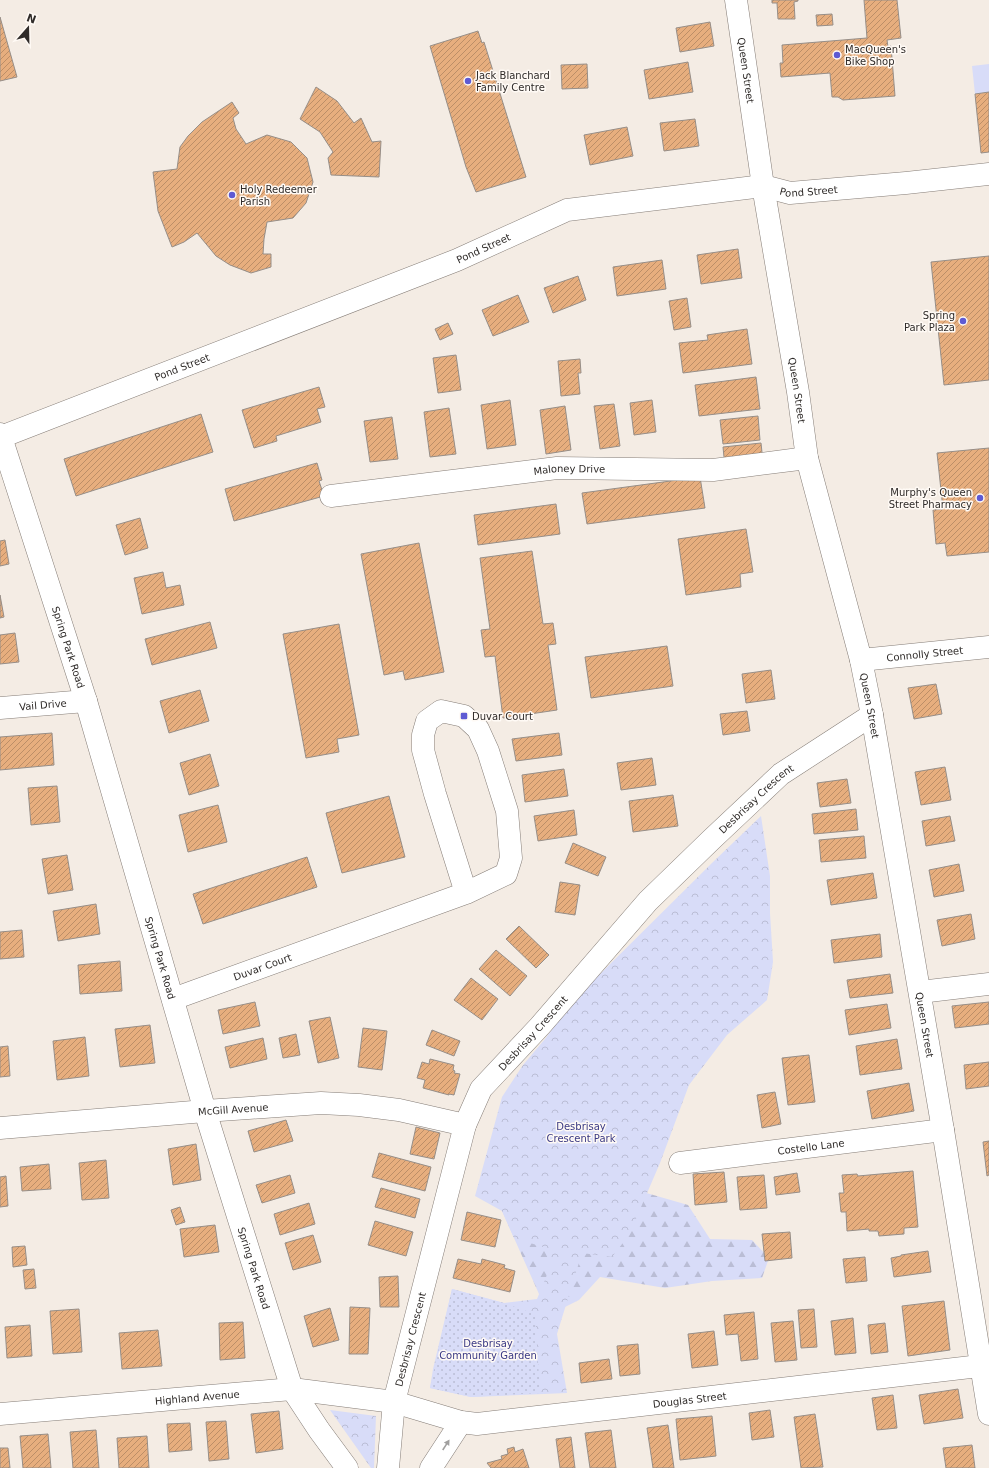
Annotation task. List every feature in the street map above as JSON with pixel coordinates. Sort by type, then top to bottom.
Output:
[{"type":"street","name":"Queen Street","points":[[736,0],[763,186],[798,392],[807,458],[860,660],[872,715],[985,1365],[989,1414]]},
{"type":"street","name":"Pond Street","points":[[1,436],[457,260],[567,210],[763,186],[790,193],[910,183],[989,174]]},
{"type":"street","name":"Spring Park Road","points":[[1,436],[86,701],[205,1111],[292,1389],[319,1430],[347,1468]]},
{"type":"street","name":"Maloney Drive","points":[[331,496],[557,468],[713,470],[807,458]]},
{"type":"street","name":"Connolly Street","points":[[860,660],[989,647]]},
{"type":"street","name":"Vail Drive","points":[[0,708],[86,701]]},
{"type":"street","name":"Duvar Court","points":[[173,999],[466,893],[506,874],[511,858],[507,810],[488,751],[478,729],[464,716],[441,711],[427,721],[423,735],[424,750],[466,893]]},
{"type":"street","name":"Desbrisay Crescent","points":[[388,1468],[394,1402],[465,1125],[482,1089],[540,1026],[648,901],[712,839],[781,774],[872,715]]},
{"type":"street","points":[[920,992],[989,984]]},
{"type":"street","name":"McGill Avenue","points":[[0,1128],[321,1103],[346,1104],[399,1110],[465,1125]]},
{"type":"street","name":"Costello Lane","points":[[680,1163],[943,1130]]},
{"type":"street","name":"Douglas Street","points":[[394,1402],[461,1422],[478,1424],[985,1365]]},
{"type":"street","name":"Highland Avenue","points":[[0,1414],[292,1389],[394,1402]]},
{"type":"street","points":[[431,1468],[461,1422]]},
{"type":"green space","points":[[989,64],[989,92],[975,94],[972,66]]},
{"type":"green space","name":"Desbrisay Crescent Park","points":[[761,816],[770,876],[770,913],[773,962],[767,1000],[727,1035],[689,1085],[660,1163],[629,1235],[612,1257],[582,1253],[557,1334],[567,1393],[471,1397],[430,1388],[452,1289],[504,1303],[537,1299],[551,1265],[543,1247],[514,1238],[502,1211],[475,1196],[502,1097],[523,1065],[545,1039],[566,1010],[595,979]]},
{"type":"green space","points":[[643,1192],[688,1205],[710,1239],[752,1240],[769,1258],[762,1278],[712,1281],[665,1288],[600,1277],[579,1300],[565,1307],[539,1294],[502,1211]]},
{"type":"green space","name":"Desbrisay Community Garden","points":[[452,1289],[504,1303],[535,1314],[540,1393],[471,1397],[430,1388]]},
{"type":"green space","points":[[330,1410],[376,1416],[374,1468],[371,1468]]},
{"type":"building","points":[[772,0],[798,0],[794,2],[795,19],[778,19],[777,3],[772,3]]},
{"type":"building","name":"MacQueen's Bike Shop","points":[[864,0],[897,0],[901,38],[887,40],[888,47],[891,46],[895,96],[843,100],[838,97],[832,97],[830,73],[781,77],[780,63],[783,63],[782,45],[867,38]]},
{"type":"building","points":[[832,14],[833,25],[817,26],[816,15]]},
{"type":"building","points":[[0,17],[17,77],[0,81]]},
{"type":"building","points":[[710,22],[714,46],[680,52],[676,28]]},
{"type":"building","name":"Jack Blanchard Family Centre","points":[[478,31],[482,43],[484,42],[526,177],[476,192],[466,167],[430,46]]},
{"type":"building","points":[[688,62],[693,92],[649,99],[644,70]]},
{"type":"building","points":[[587,64],[588,88],[562,89],[561,65]]},
{"type":"building","points":[[316,87],[337,101],[354,123],[361,118],[372,142],[381,141],[379,177],[331,175],[328,158],[333,152],[320,132],[300,119]]},
{"type":"building","points":[[989,92],[989,152],[981,153],[975,94]]},
{"type":"building","name":"Holy Redeemer Parish","points":[[232,102],[239,113],[233,118],[236,129],[246,144],[267,135],[291,142],[307,158],[313,182],[306,203],[293,218],[267,222],[263,254],[271,254],[271,267],[251,273],[230,265],[216,256],[197,233],[184,242],[172,247],[158,211],[153,172],[177,169],[180,147],[188,136],[202,122]]},
{"type":"building","points":[[695,119],[699,146],[664,151],[660,123]]},
{"type":"building","points":[[627,127],[633,156],[590,165],[584,135]]},
{"type":"building","points":[[738,249],[742,278],[701,284],[697,255]]},
{"type":"building","name":"Spring Park Plaza","points":[[989,256],[989,380],[944,385],[931,262]]},
{"type":"building","points":[[662,260],[666,289],[617,296],[613,267]]},
{"type":"building","points":[[578,276],[586,300],[553,313],[544,288]]},
{"type":"building","points":[[518,295],[529,322],[493,336],[482,310]]},
{"type":"building","points":[[687,298],[691,327],[674,330],[669,301]]},
{"type":"building","points":[[448,323],[453,334],[440,340],[435,329]]},
{"type":"building","points":[[747,329],[752,364],[683,373],[679,343],[708,340],[707,335]]},
{"type":"building","points":[[456,355],[461,390],[438,393],[433,358]]},
{"type":"building","points":[[580,359],[581,373],[578,373],[580,394],[561,396],[558,361]]},
{"type":"building","points":[[756,377],[760,409],[699,416],[695,385]]},
{"type":"building","points":[[319,387],[325,407],[317,409],[321,422],[276,436],[277,441],[254,448],[242,410]]},
{"type":"building","points":[[510,400],[516,445],[487,449],[481,405]]},
{"type":"building","points":[[652,400],[656,432],[634,435],[630,403]]},
{"type":"building","points":[[614,404],[620,446],[600,449],[594,406]]},
{"type":"building","points":[[565,406],[571,450],[546,454],[540,410]]},
{"type":"building","points":[[449,408],[456,454],[430,457],[424,412]]},
{"type":"building","points":[[201,414],[213,452],[76,496],[64,459]]},
{"type":"building","points":[[758,416],[760,440],[723,444],[720,420]]},
{"type":"building","points":[[392,417],[398,459],[370,462],[364,421]]},
{"type":"building","points":[[761,443],[763,462],[725,467],[723,447]]},
{"type":"building","points":[[989,448],[989,552],[947,556],[945,543],[936,544],[933,510],[943,509],[937,453]]},
{"type":"building","points":[[317,463],[322,480],[319,481],[324,496],[234,521],[225,489]]},
{"type":"building","points":[[700,477],[705,508],[587,524],[582,493]]},
{"type":"building","points":[[556,504],[560,534],[478,545],[474,515]]},
{"type":"building","points":[[140,518],[148,548],[125,555],[116,525]]},
{"type":"building","points":[[746,529],[753,572],[740,574],[741,587],[686,595],[678,539]]},
{"type":"building","points":[[5,540],[9,564],[0,566],[0,541]]},
{"type":"building","points":[[419,543],[444,672],[405,680],[403,671],[384,675],[361,554]]},
{"type":"building","points":[[532,551],[543,624],[553,623],[556,644],[548,645],[557,710],[503,718],[495,656],[485,657],[481,630],[490,629],[480,558]]},
{"type":"building","points":[[163,572],[166,588],[180,585],[184,605],[142,614],[134,578]]},
{"type":"building","points":[[0,595],[4,617],[0,618]]},
{"type":"building","points":[[210,622],[217,648],[152,665],[145,639]]},
{"type":"building","points":[[339,624],[359,735],[337,739],[339,752],[306,758],[283,634]]},
{"type":"building","points":[[15,633],[19,662],[0,664],[0,635]]},
{"type":"building","points":[[667,646],[673,686],[591,698],[585,657]]},
{"type":"building","points":[[771,670],[775,699],[746,703],[742,674]]},
{"type":"building","points":[[936,684],[942,714],[914,719],[908,688]]},
{"type":"building","points":[[200,690],[209,721],[169,733],[160,701]]},
{"type":"building","points":[[747,711],[750,731],[723,735],[720,714]]},
{"type":"building","points":[[52,733],[54,765],[0,770],[0,737]]},
{"type":"building","points":[[559,733],[562,755],[516,761],[512,739]]},
{"type":"building","points":[[210,754],[219,786],[189,795],[180,763]]},
{"type":"building","points":[[652,758],[656,785],[621,790],[617,763]]},
{"type":"building","points":[[945,767],[951,800],[921,805],[915,772]]},
{"type":"building","points":[[564,769],[568,796],[525,802],[522,775]]},
{"type":"building","points":[[847,779],[851,803],[820,807],[817,783]]},
{"type":"building","points":[[57,786],[60,822],[31,825],[28,788]]},
{"type":"building","points":[[673,795],[678,826],[633,832],[629,801]]},
{"type":"building","points":[[389,796],[405,857],[342,873],[326,813]]},
{"type":"building","points":[[218,805],[227,842],[188,852],[179,815]]},
{"type":"building","points":[[856,809],[858,830],[814,834],[812,814]]},
{"type":"building","points":[[574,810],[577,835],[538,841],[534,816]]},
{"type":"building","points":[[950,816],[955,841],[926,846],[922,821]]},
{"type":"building","points":[[864,836],[866,858],[821,862],[819,840]]},
{"type":"building","points":[[573,843],[606,857],[598,876],[565,863]]},
{"type":"building","points":[[67,855],[73,890],[48,894],[42,859]]},
{"type":"building","points":[[307,857],[317,887],[203,924],[193,894]]},
{"type":"building","points":[[959,864],[964,891],[934,897],[929,870]]},
{"type":"building","points":[[873,873],[877,898],[831,905],[827,880]]},
{"type":"building","points":[[560,882],[580,885],[575,915],[555,912]]},
{"type":"building","points":[[96,904],[100,934],[58,941],[53,911]]},
{"type":"building","points":[[971,914],[975,939],[942,946],[937,920]]},
{"type":"building","points":[[519,926],[549,955],[536,968],[506,939]]},
{"type":"building","points":[[22,930],[24,957],[0,959],[0,932]]},
{"type":"building","points":[[880,934],[882,957],[834,963],[831,940]]},
{"type":"building","points":[[496,950],[527,976],[510,996],[479,969]]},
{"type":"building","points":[[120,961],[122,991],[80,994],[78,965]]},
{"type":"building","points":[[890,974],[893,993],[850,998],[847,980]]},
{"type":"building","points":[[471,978],[498,999],[482,1020],[454,1000]]},
{"type":"building","points":[[255,1002],[260,1026],[223,1034],[218,1010]]},
{"type":"building","points":[[989,1002],[989,1024],[955,1028],[952,1006]]},
{"type":"building","points":[[887,1004],[891,1028],[849,1035],[845,1010]]},
{"type":"building","points":[[330,1017],[339,1058],[318,1063],[309,1021]]},
{"type":"building","points":[[150,1025],[155,1063],[120,1067],[115,1029]]},
{"type":"building","points":[[363,1028],[387,1031],[382,1070],[358,1067]]},
{"type":"building","points":[[432,1030],[460,1041],[454,1056],[426,1045]]},
{"type":"building","points":[[296,1034],[300,1055],[283,1058],[279,1038]]},
{"type":"building","points":[[85,1037],[89,1076],[57,1080],[53,1041]]},
{"type":"building","points":[[263,1038],[267,1059],[230,1068],[225,1047]]},
{"type":"building","points":[[897,1039],[902,1069],[860,1075],[856,1046]]},
{"type":"building","points":[[8,1046],[10,1076],[0,1077],[0,1047]]},
{"type":"building","points":[[809,1055],[815,1102],[788,1105],[782,1058]]},
{"type":"building","points":[[430,1059],[454,1065],[454,1073],[460,1074],[454,1095],[423,1088],[425,1080],[417,1078],[422,1062],[429,1064]]},
{"type":"building","points":[[989,1062],[989,1086],[966,1089],[964,1065]]},
{"type":"building","points":[[909,1083],[914,1111],[872,1119],[867,1091]]},
{"type":"building","points":[[775,1092],[781,1124],[762,1128],[757,1095]]},
{"type":"building","points":[[286,1120],[293,1141],[254,1152],[248,1131]]},
{"type":"building","points":[[416,1127],[440,1133],[434,1159],[410,1154]]},
{"type":"building","points":[[989,1141],[989,1175],[987,1176],[983,1142]]},
{"type":"building","points":[[196,1144],[201,1180],[173,1185],[168,1149]]},
{"type":"building","points":[[379,1153],[431,1167],[425,1191],[372,1177]]},
{"type":"building","points":[[106,1160],[109,1198],[82,1200],[79,1163]]},
{"type":"building","points":[[49,1164],[51,1189],[22,1191],[20,1167]]},
{"type":"building","points":[[913,1171],[918,1227],[904,1228],[904,1234],[879,1236],[878,1231],[869,1231],[869,1229],[847,1231],[846,1212],[841,1212],[839,1193],[844,1193],[842,1175],[857,1174],[858,1176]]},
{"type":"building","points":[[724,1172],[727,1202],[695,1205],[693,1174]]},
{"type":"building","points":[[797,1173],[800,1192],[776,1195],[774,1177]]},
{"type":"building","points":[[290,1175],[295,1193],[262,1203],[256,1185]]},
{"type":"building","points":[[764,1175],[767,1208],[740,1210],[737,1177]]},
{"type":"building","points":[[6,1176],[8,1206],[0,1207],[0,1177]]},
{"type":"building","points":[[381,1188],[420,1199],[415,1218],[375,1207]]},
{"type":"building","points":[[309,1203],[315,1224],[280,1235],[274,1214]]},
{"type":"building","points":[[180,1207],[185,1222],[176,1225],[171,1210]]},
{"type":"building","points":[[467,1212],[501,1220],[495,1247],[461,1240]]},
{"type":"building","points":[[375,1221],[413,1232],[406,1256],[368,1245]]},
{"type":"building","points":[[215,1225],[219,1252],[184,1257],[180,1229]]},
{"type":"building","points":[[790,1232],[792,1258],[765,1261],[762,1234]]},
{"type":"building","points":[[313,1235],[321,1262],[293,1270],[285,1243]]},
{"type":"building","points":[[25,1246],[27,1265],[13,1267],[12,1247]]},
{"type":"building","points":[[928,1251],[931,1272],[894,1277],[891,1258]]},
{"type":"building","points":[[865,1257],[867,1281],[846,1283],[843,1259]]},
{"type":"building","points":[[458,1259],[481,1264],[482,1259],[505,1265],[504,1268],[515,1271],[510,1292],[453,1278]]},
{"type":"building","points":[[34,1269],[36,1288],[25,1289],[23,1270]]},
{"type":"building","points":[[398,1276],[399,1307],[380,1307],[379,1277]]},
{"type":"building","points":[[944,1301],[950,1350],[908,1356],[902,1306]]},
{"type":"building","points":[[350,1307],[370,1308],[368,1354],[349,1354]]},
{"type":"building","points":[[330,1308],[339,1340],[313,1347],[304,1316]]},
{"type":"building","points":[[79,1309],[82,1352],[53,1354],[50,1311]]},
{"type":"building","points":[[814,1309],[817,1347],[801,1348],[798,1310]]},
{"type":"building","points":[[754,1312],[758,1359],[741,1361],[738,1334],[726,1335],[724,1315]]},
{"type":"building","points":[[853,1318],[856,1353],[835,1355],[831,1321]]},
{"type":"building","points":[[793,1321],[797,1360],[775,1362],[771,1323]]},
{"type":"building","points":[[243,1322],[245,1358],[220,1360],[219,1323]]},
{"type":"building","points":[[885,1323],[888,1352],[871,1354],[868,1325]]},
{"type":"building","points":[[30,1325],[32,1356],[7,1358],[5,1327]]},
{"type":"building","points":[[158,1330],[162,1366],[122,1369],[119,1333]]},
{"type":"building","points":[[714,1331],[718,1365],[692,1368],[688,1334]]},
{"type":"building","points":[[638,1344],[640,1374],[620,1376],[617,1346]]},
{"type":"building","points":[[609,1359],[612,1379],[581,1383],[579,1363]]},
{"type":"building","points":[[958,1389],[963,1418],[924,1424],[919,1395]]},
{"type":"building","points":[[893,1395],[897,1428],[877,1430],[872,1398]]},
{"type":"building","points":[[770,1410],[774,1437],[752,1440],[749,1413]]},
{"type":"building","points":[[279,1411],[283,1449],[256,1453],[251,1414]]},
{"type":"building","points":[[815,1414],[823,1467],[801,1468],[794,1417]]},
{"type":"building","points":[[712,1416],[716,1456],[680,1460],[676,1419]]},
{"type":"building","points":[[226,1421],[229,1459],[209,1461],[206,1422]]},
{"type":"building","points":[[190,1423],[192,1450],[169,1452],[167,1424]]},
{"type":"building","points":[[668,1425],[674,1468],[653,1468],[647,1428]]},
{"type":"building","points":[[96,1430],[99,1468],[73,1468],[70,1432]]},
{"type":"building","points":[[611,1430],[616,1468],[590,1468],[585,1433]]},
{"type":"building","points":[[48,1434],[51,1468],[23,1468],[20,1436]]},
{"type":"building","points":[[147,1436],[149,1468],[119,1468],[117,1438]]},
{"type":"building","points":[[571,1437],[575,1468],[560,1468],[556,1439]]},
{"type":"building","points":[[972,1445],[975,1468],[946,1468],[943,1448]]},
{"type":"building","points":[[514,1447],[515,1452],[523,1449],[529,1468],[491,1468],[487,1463],[502,1459],[501,1456],[508,1454],[507,1449]]},
{"type":"building","points":[[0,1448],[8,1448],[10,1468],[0,1468]]},
{"type":"place","name":"MacQueen's Bike Shop","points":[[837,55]]},
{"type":"place","name":"Jack Blanchard Family Centre","points":[[468,81]]},
{"type":"place","name":"Holy Redeemer Parish","points":[[232,195]]},
{"type":"place","name":"Spring Park Plaza","points":[[963,321]]},
{"type":"place","name":"Murphy's Queen Street Pharmacy","points":[[980,498]]},
{"type":"place","name":"Duvar Court","points":[[464,716]]}]
